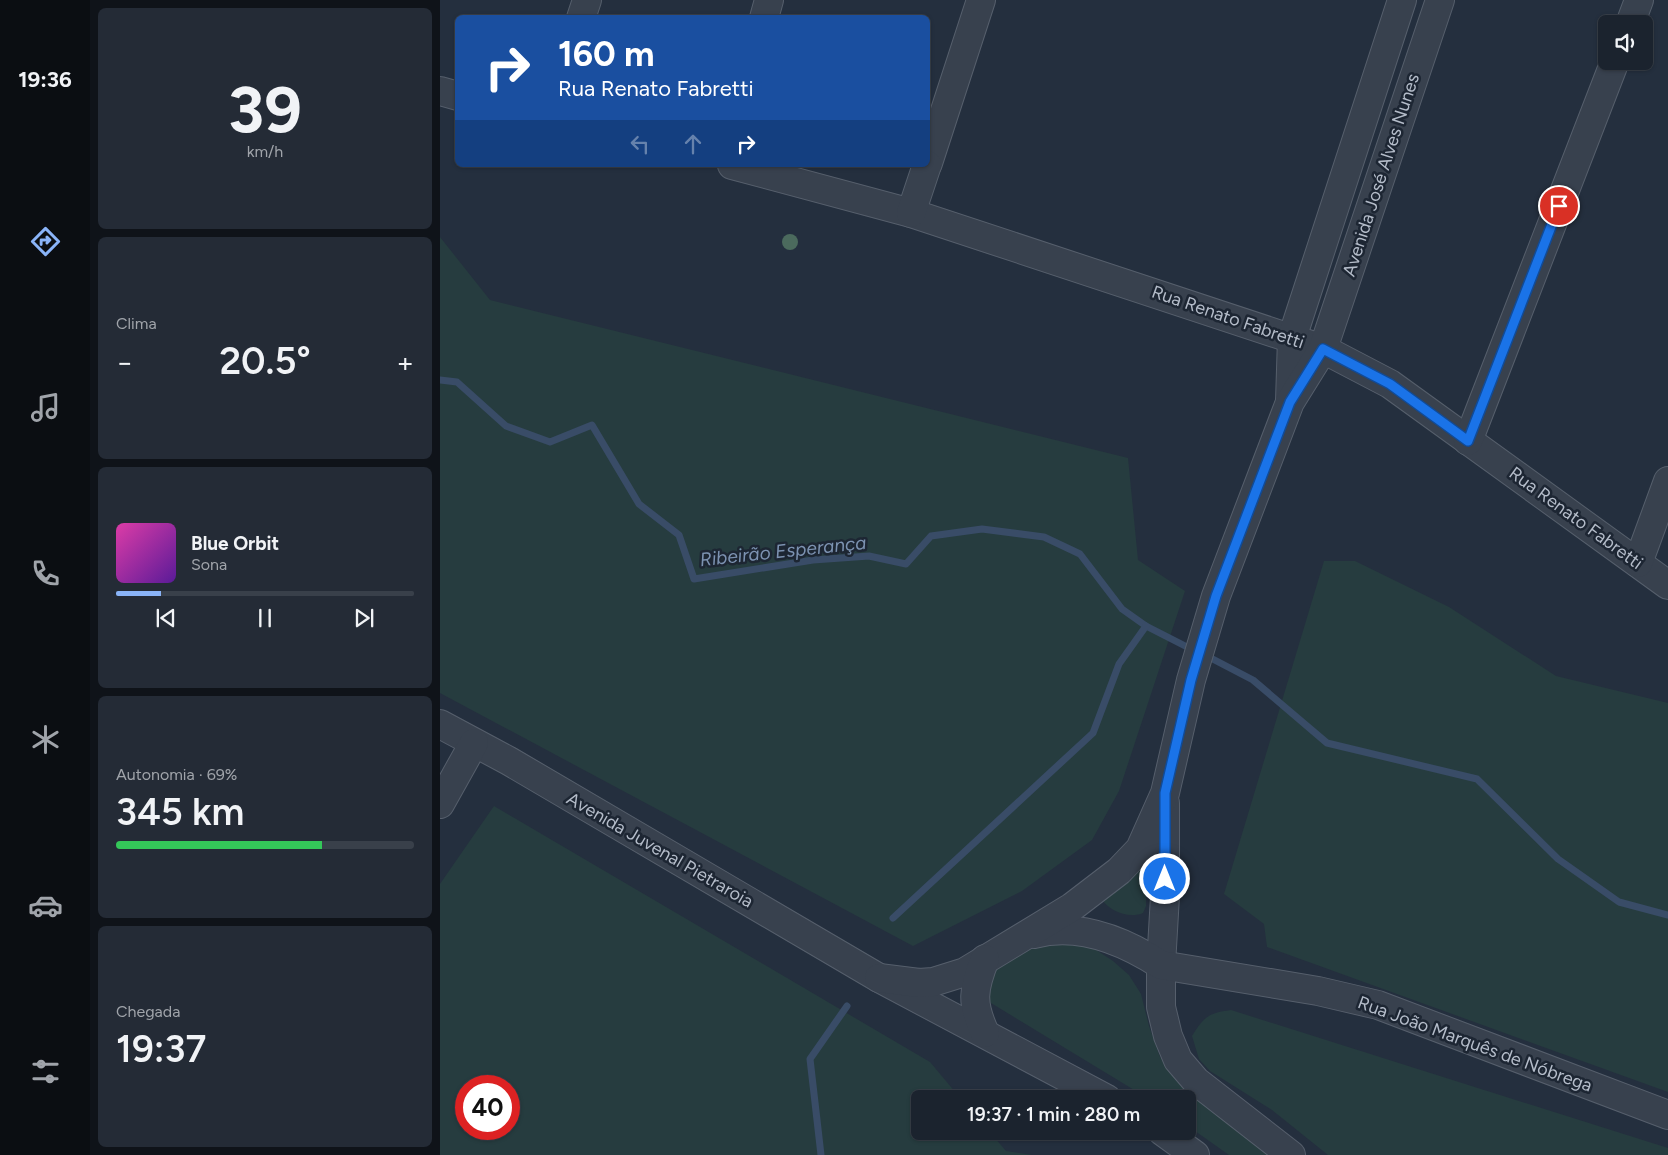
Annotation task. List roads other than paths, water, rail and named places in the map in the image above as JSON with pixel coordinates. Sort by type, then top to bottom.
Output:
[{"type":"street","points":[[582,15],[587,0]]},
{"type":"street","points":[[765,15],[769,0]]},
{"type":"street","points":[[930,155],[982,0]]},
{"type":"street","name":"Avenida José Alves Nunes","points":[[1290,402],[1292,338],[1402,0]]},
{"type":"street","name":"Avenida José Alves Nunes","points":[[1290,402],[1323,349],[1440,0]]},
{"type":"street","points":[[1633,15],[1639,0]]},
{"type":"street","points":[[1468,441],[1612,70]]},
{"type":"street","points":[[440,91],[455,95]]},
{"type":"street","name":"Rua Renato Fabretti","points":[[739,167],[911,213],[1323,349],[1390,384],[1668,585]]},
{"type":"street","points":[[911,213],[926,167]]},
{"type":"street","points":[[879,978],[920,983],[933,982],[965,972],[1072,907],[1119,871],[1140,849],[1165,793],[1191,680],[1216,596],[1290,402]]},
{"type":"street","points":[[1638,563],[1668,481]]},
{"type":"street","name":"Avenida Juvenal Pietraroia","points":[[440,724],[509,761],[879,978],[985,1033]]},
{"type":"street","points":[[440,804],[474,743]]},
{"type":"street","points":[[1165,793],[1165,896],[1161,965],[1161,1007],[1168,1036],[1178,1060],[1196,1081],[1292,1155]]},
{"type":"street","points":[[1019,938],[1042,932],[1067,930],[1090,933],[1139,951],[1161,965]]},
{"type":"street","points":[[985,959],[974,996],[977,1016],[985,1033],[1090,1090]]},
{"type":"street","name":"Rua João Marquês de Nóbrega","points":[[1161,965],[1318,991],[1378,1006],[1668,1115]]},
{"type":"street","points":[[1174,1140],[1195,1155]]},
{"type":"waterway","name":"Ribeirão Esperança","points":[[440,380],[457,382],[506,426],[550,442],[592,425],[639,504],[679,535],[694,579],[813,560],[869,556],[906,564],[931,536],[982,529],[1044,537],[1080,554],[1122,609],[1146,626],[1193,650]]},
{"type":"waterway","points":[[893,918],[1093,733],[1119,664],[1146,626]]},
{"type":"waterway","name":"Ribeirão Esperança","points":[[1205,655],[1253,680],[1327,743],[1477,779],[1558,859],[1619,902],[1668,915]]},
{"type":"waterway","points":[[821,1155],[810,1059],[847,1006]]}]
